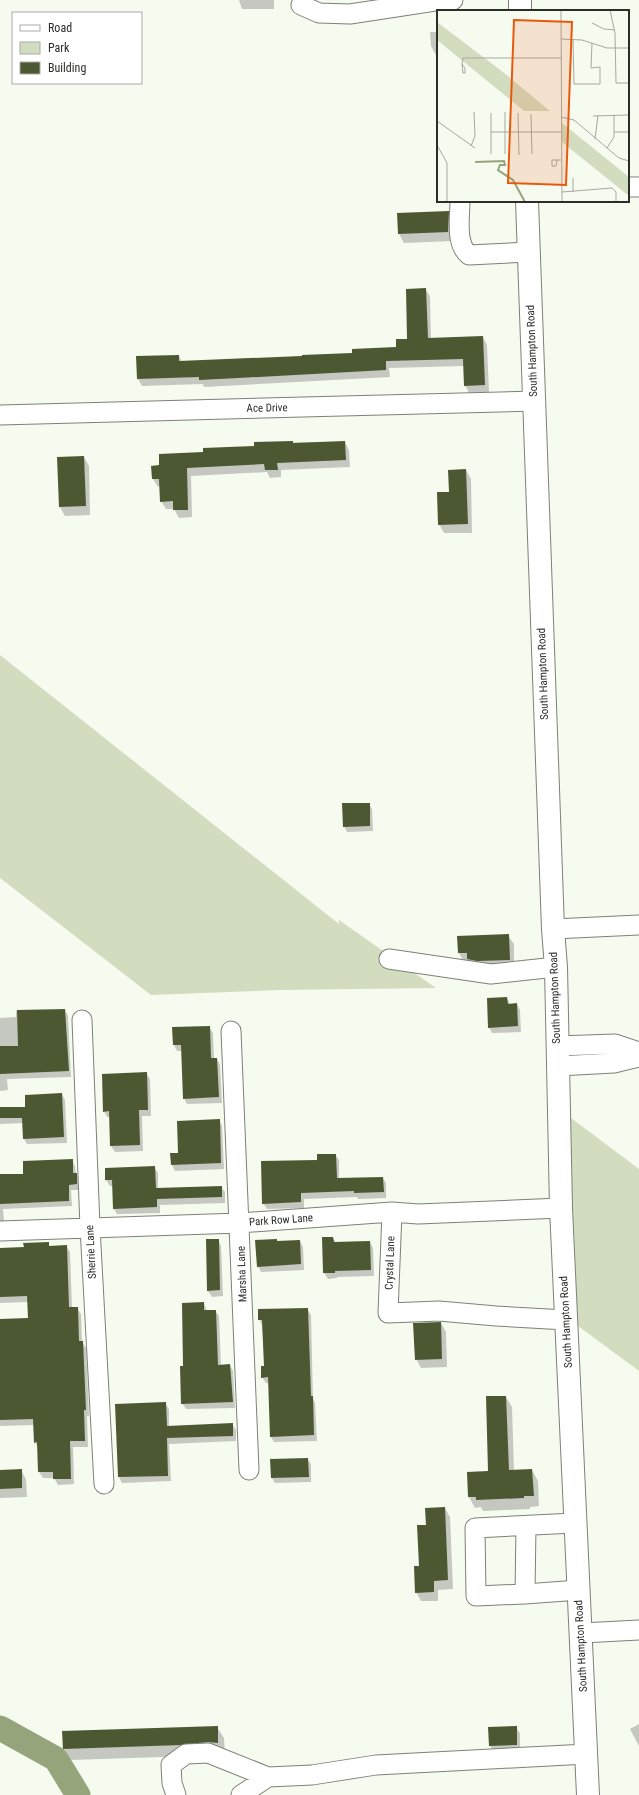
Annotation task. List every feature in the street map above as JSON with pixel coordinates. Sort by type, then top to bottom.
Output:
[{"type":"main road","name":"South Hampton Road","points":[[527,202],[552,929],[556,967],[561,1208],[575,1523],[582,1633],[588,1795]]},
{"type":"street","points":[[301,5],[318,13],[350,14],[435,1],[453,0]]},
{"type":"street","points":[[460,202],[460,243],[463,250],[469,254],[529,252]]},
{"type":"street","name":"Ace Drive","points":[[0,414],[534,401]]},
{"type":"street","points":[[552,929],[639,925]]},
{"type":"street","points":[[389,959],[491,974],[556,967]]},
{"type":"street","name":"Sherrie Lane","points":[[82,1020],[90,1227],[104,1484]]},
{"type":"street","name":"Marsha Lane","points":[[231,1031],[249,1470]]},
{"type":"street","points":[[557,1056],[615,1044],[639,1052]]},
{"type":"street","points":[[557,1056],[614,1063],[639,1057]]},
{"type":"street","name":"Park Row Lane","points":[[0,1231],[240,1222],[392,1212],[418,1214],[561,1208]]},
{"type":"street","name":"Crystal Lane","points":[[392,1212],[388,1313],[439,1311],[566,1320]]},
{"type":"street","points":[[575,1523],[475,1528],[476,1596],[579,1590]]},
{"type":"street","points":[[526,1526],[526,1594]]},
{"type":"street","points":[[582,1633],[639,1630]]},
{"type":"street","points":[[176,1795],[172,1783],[171,1765],[186,1754],[208,1753],[268,1777],[312,1775],[376,1765],[586,1754]]},
{"type":"street","points":[[241,1795],[268,1777]]},
{"type":"green space","points":[[0,655],[339,924],[339,920],[436,988],[280,990],[151,995],[0,878]]},
{"type":"green space","points":[[567,1115],[639,1169],[639,1371],[574,1323]]},
{"type":"building","points":[[449,211],[448,232],[398,234],[397,213]]},
{"type":"building","points":[[426,288],[428,338],[483,336],[485,385],[464,386],[463,359],[386,361],[386,370],[199,380],[199,377],[137,379],[136,356],[179,355],[179,361],[352,353],[352,349],[396,347],[396,339],[407,339],[406,289]]},
{"type":"building","points":[[293,441],[293,443],[345,441],[346,460],[277,463],[278,470],[265,470],[264,464],[187,468],[188,510],[173,510],[173,501],[160,502],[159,479],[152,479],[151,466],[159,465],[159,454],[203,452],[203,448],[254,446],[254,442]]},
{"type":"building","points":[[84,456],[86,506],[59,507],[57,457]]},
{"type":"building","points":[[466,469],[468,524],[438,525],[437,492],[449,492],[448,470]]},
{"type":"building","points":[[342,803],[370,803],[370,826],[343,827]]},
{"type":"building","points":[[509,934],[510,960],[477,961],[467,959],[467,953],[458,953],[457,936]]},
{"type":"building","points":[[507,997],[508,1004],[517,1003],[518,1026],[488,1028],[487,998]]},
{"type":"building","points":[[65,1009],[69,1071],[0,1074],[0,1046],[18,1046],[17,1010]]},
{"type":"building","points":[[210,1026],[211,1058],[217,1058],[219,1097],[183,1099],[181,1045],[173,1045],[172,1027]]},
{"type":"building","points":[[147,1072],[148,1110],[139,1110],[140,1145],[110,1146],[109,1111],[103,1112],[102,1074]]},
{"type":"building","points":[[62,1093],[64,1137],[23,1139],[22,1118],[0,1118],[0,1107],[25,1107],[25,1095]]},
{"type":"building","points":[[220,1119],[221,1163],[171,1165],[170,1153],[178,1153],[177,1121]]},
{"type":"building","points":[[317,1154],[336,1154],[337,1178],[383,1177],[384,1192],[354,1193],[354,1191],[301,1193],[301,1202],[262,1204],[261,1161],[317,1160]]},
{"type":"building","points":[[73,1159],[73,1173],[77,1173],[77,1184],[69,1185],[69,1201],[0,1204],[0,1174],[23,1174],[23,1161]]},
{"type":"building","points":[[155,1166],[156,1188],[222,1186],[222,1197],[157,1199],[157,1207],[113,1209],[112,1180],[105,1180],[105,1168]]},
{"type":"building","points":[[322,1237],[333,1237],[334,1242],[370,1241],[371,1270],[335,1271],[335,1273],[323,1273]]},
{"type":"building","points":[[206,1239],[219,1239],[220,1290],[207,1291]]},
{"type":"building","points":[[277,1239],[277,1241],[300,1240],[301,1264],[257,1267],[255,1240]]},
{"type":"building","points":[[49,1242],[49,1246],[67,1245],[69,1307],[78,1307],[79,1341],[83,1341],[86,1410],[84,1410],[85,1441],[70,1441],[71,1479],[53,1479],[53,1472],[38,1472],[37,1442],[34,1443],[33,1419],[0,1420],[0,1319],[28,1318],[27,1296],[0,1297],[0,1248],[24,1247],[23,1243]]},
{"type":"building","points":[[204,1302],[204,1310],[216,1310],[218,1365],[230,1364],[233,1402],[181,1404],[180,1366],[183,1366],[182,1303]]},
{"type":"building","points":[[308,1308],[314,1435],[270,1437],[268,1377],[261,1378],[261,1366],[264,1366],[262,1320],[258,1320],[258,1309]]},
{"type":"building","points":[[441,1322],[442,1359],[415,1360],[413,1323]]},
{"type":"building","points":[[486,1396],[506,1396],[509,1470],[532,1469],[534,1496],[524,1496],[524,1498],[476,1500],[476,1497],[468,1497],[467,1472],[488,1471]]},
{"type":"building","points":[[166,1402],[167,1426],[233,1423],[233,1436],[167,1438],[168,1476],[118,1477],[115,1404]]},
{"type":"building","points":[[308,1458],[309,1477],[271,1478],[270,1459]]},
{"type":"building","points":[[22,1469],[22,1488],[0,1489],[0,1470]]},
{"type":"building","points":[[445,1507],[448,1580],[434,1581],[434,1592],[415,1593],[414,1566],[419,1566],[417,1525],[426,1525],[425,1508]]},
{"type":"building","points":[[218,1726],[218,1743],[208,1742],[181,1745],[63,1749],[62,1731]]},
{"type":"building","points":[[517,1726],[517,1745],[489,1746],[488,1727]]},
{"type":"waterway","points":[[0,1728],[56,1759],[78,1795]]}]
